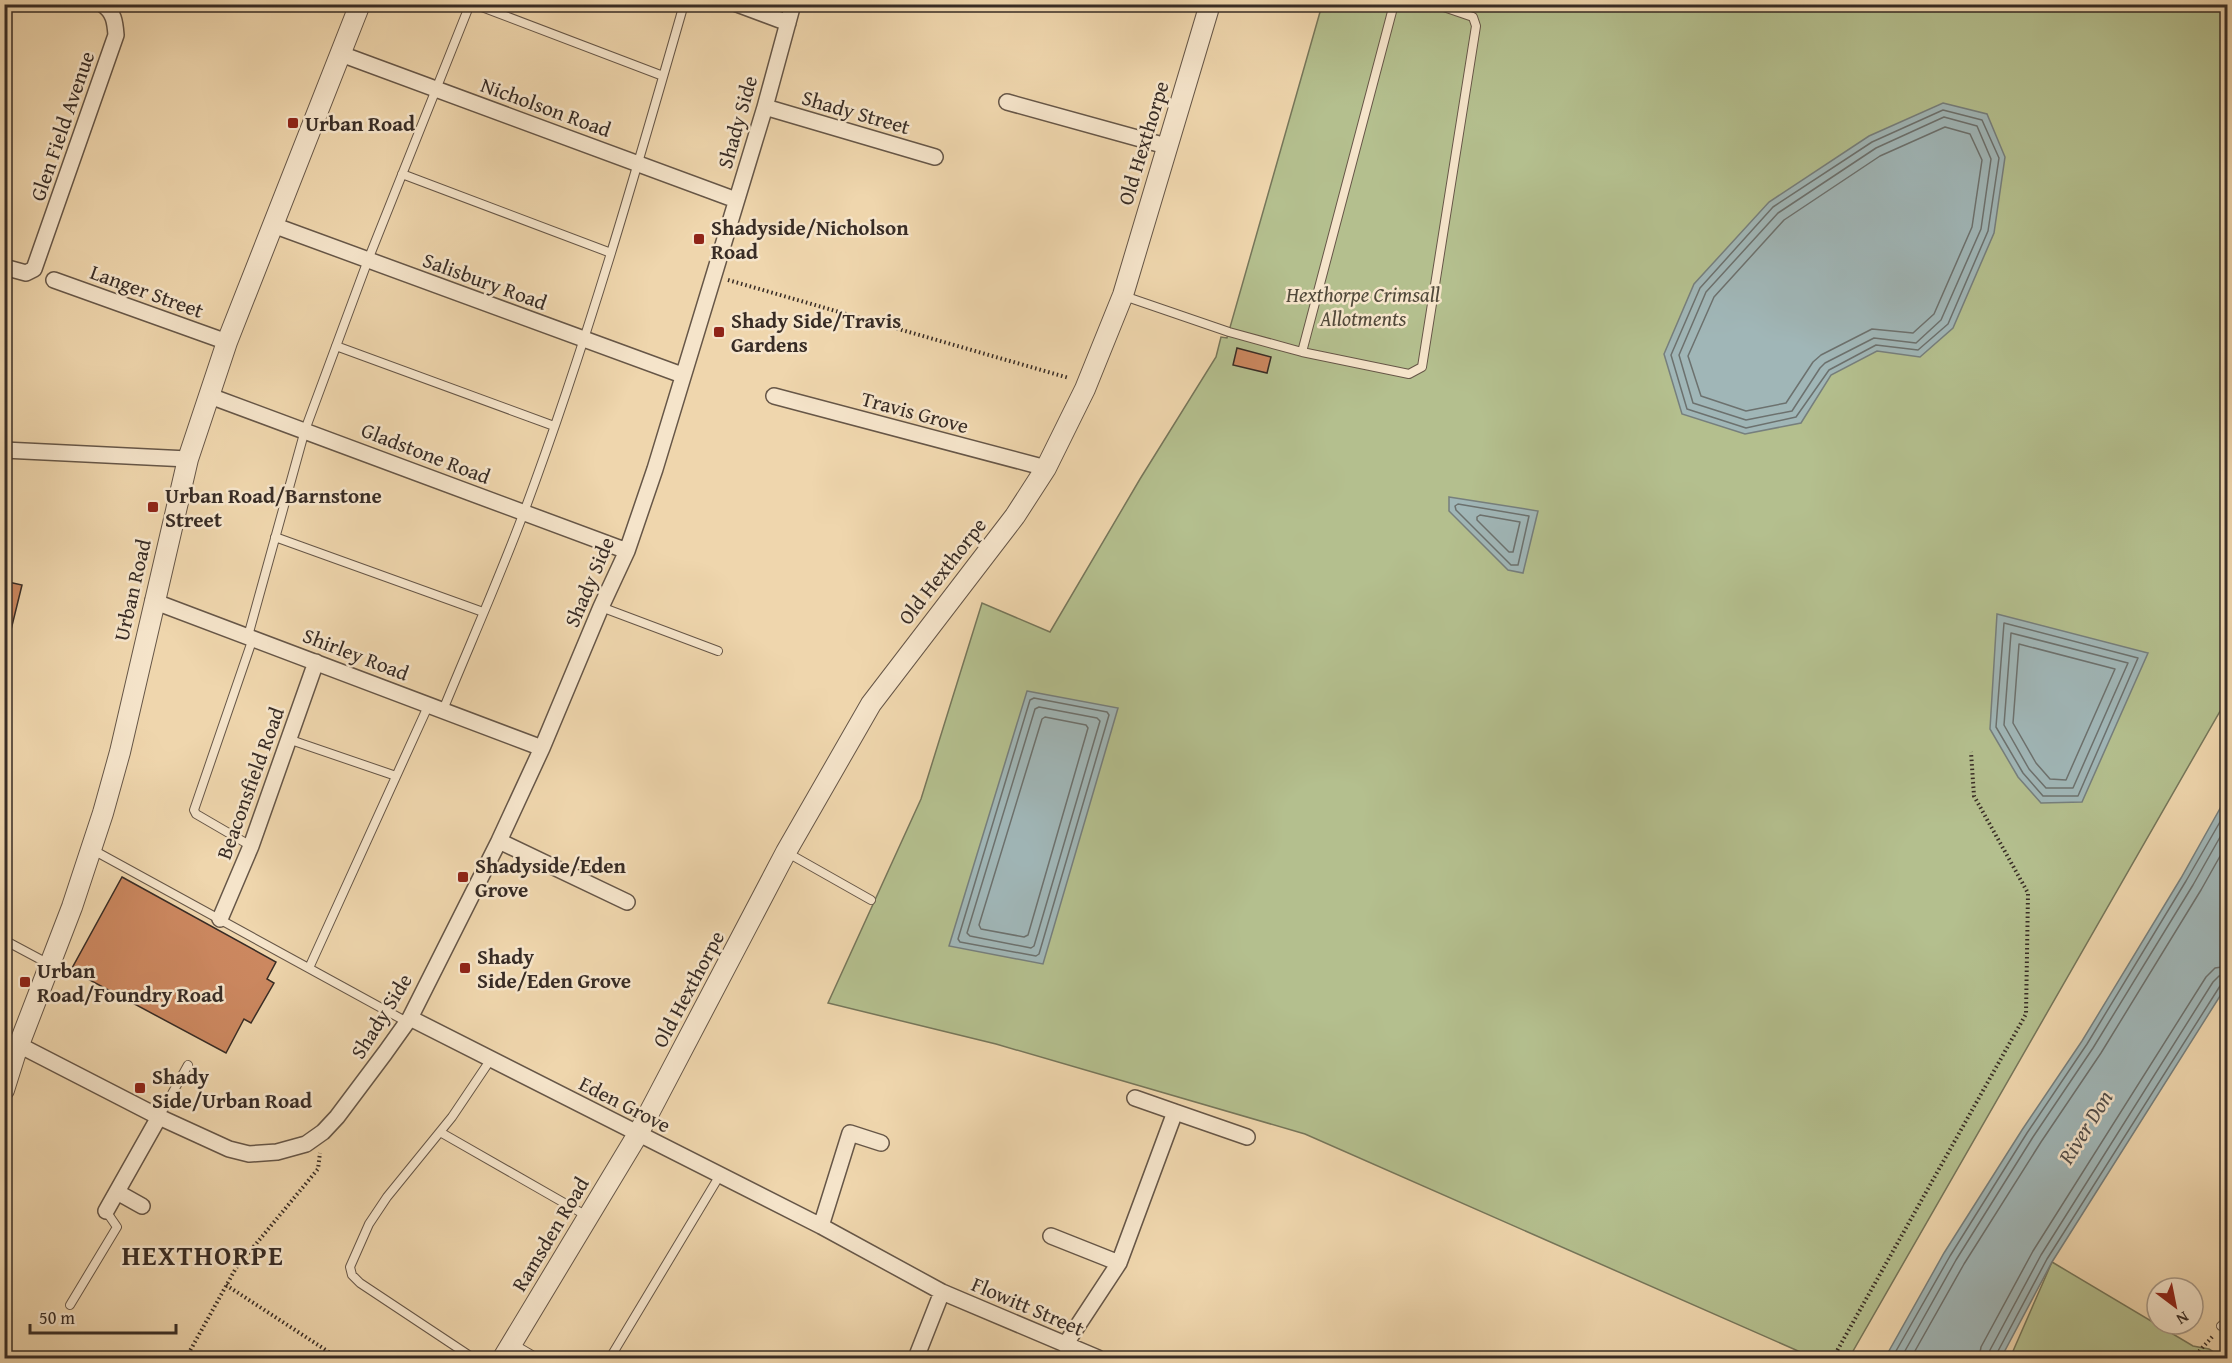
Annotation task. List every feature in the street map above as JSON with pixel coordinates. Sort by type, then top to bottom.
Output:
[{"type":"street","name":"Glen Field Avenue","points":[[4,267],[26,273],[34,269],[116,35],[115,21],[110,11],[102,4]]},
{"type":"street","name":"Urban Road","points":[[4,1090],[13,1050],[51,965],[91,849],[120,752],[153,601],[188,459],[227,342],[360,4]]},
{"type":"street","points":[[737,4],[788,23]]},
{"type":"street","name":"Shady Side","points":[[13,1050],[229,1149],[249,1154],[277,1152],[306,1144],[323,1132],[337,1117],[409,1020],[499,842],[627,551],[655,469],[765,107],[793,4]]},
{"type":"street","name":"Old Hexthorpe","points":[[638,1134],[786,852],[871,704],[1015,516],[1046,468],[1088,383],[1123,295],[1210,4]]},
{"type":"street","name":"Nicholson Road","points":[[341,54],[736,200]]},
{"type":"street","points":[[1007,102],[1166,146]]},
{"type":"street","name":"Shady Street","points":[[765,107],[935,157]]},
{"type":"street","name":"Salisbury Road","points":[[273,225],[682,375]]},
{"type":"street","name":"Langer Street","points":[[54,280],[227,342]]},
{"type":"street","name":"Gladstone Road","points":[[210,396],[627,551]]},
{"type":"street","name":"Travis Grove","points":[[774,396],[1046,468]]},
{"type":"street","points":[[4,450],[188,459]]},
{"type":"street","name":"Shirley Road","points":[[153,601],[542,748]]},
{"type":"street","name":"Beaconsfield Road","points":[[220,919],[251,846],[316,662]]},
{"type":"street","points":[[499,842],[627,902]]},
{"type":"street","name":"Eden Grove","points":[[409,1020],[821,1226],[942,1292]]},
{"type":"street","points":[[1135,1098],[1247,1137]]},
{"type":"street","points":[[1065,1345],[1119,1263],[1175,1112]]},
{"type":"street","points":[[106,1211],[159,1117]]},
{"type":"street","points":[[821,1226],[850,1133],[881,1143]]},
{"type":"street","name":"Ramsden Road","points":[[507,1351],[638,1134]]},
{"type":"street","points":[[117,1192],[142,1206]]},
{"type":"street","points":[[1051,1236],[1119,1263]]},
{"type":"street","points":[[916,1359],[942,1292]]},
{"type":"street","name":"Flowitt Street","points":[[942,1292],[1098,1359]]},
{"type":"lane","points":[[251,846],[196,814],[194,810],[251,637],[275,537],[305,430],[368,260],[472,4],[663,76]]},
{"type":"lane","points":[[309,968],[396,776],[436,707],[483,612],[524,512],[584,340],[639,164],[684,4]]},
{"type":"lane","points":[[1302,352],[1394,4]]},
{"type":"lane","points":[[1123,295],[1229,332],[1302,352],[1409,374],[1422,368],[1476,26],[1473,17],[1435,4]]},
{"type":"lane","points":[[402,174],[611,253]]},
{"type":"lane","points":[[336,346],[554,426]]},
{"type":"lane","points":[[275,537],[483,612]]},
{"type":"lane","points":[[601,607],[718,651]]},
{"type":"lane","points":[[288,739],[396,776]]},
{"type":"lane","points":[[91,849],[409,1020]]},
{"type":"lane","points":[[786,852],[871,900]]},
{"type":"lane","points":[[4,940],[51,965]]},
{"type":"lane","points":[[473,1359],[360,1283],[352,1275],[350,1267],[369,1224],[381,1206],[440,1132],[490,1059]]},
{"type":"lane","points":[[159,1117],[188,1065]]},
{"type":"lane","points":[[440,1132],[588,1216]]},
{"type":"lane","points":[[610,1359],[720,1175]]},
{"type":"lane","points":[[70,1305],[117,1227],[106,1211]]},
{"type":"lane","points":[[2221,1326],[2228,1320]]},
{"type":"lane","points":[[507,1351],[537,1359]]},
{"type":"path","points":[[713,276],[1088,383]]},
{"type":"path","points":[[1833,1359],[2026,1014],[2028,893],[1974,796],[1971,752]]},
{"type":"path","points":[[186,1359],[226,1286],[254,1245],[318,1169],[323,1132]]},
{"type":"path","points":[[226,1286],[338,1359]]},
{"type":"path","points":[[2199,1359],[2221,1326]]},
{"type":"path","points":[[2193,1359],[2202,1352]]},
{"type":"green space","name":"Hexthorpe Crimsall Allotments","points":[[1322,5],[2227,5],[2227,699],[1849,1358],[1814,1358],[1305,1134],[996,1044],[828,1003],[921,799],[982,603],[1050,632],[1140,479],[1216,357],[1221,337],[1227,338]]},
{"type":"green space","points":[[2052,1262],[2145,1317],[2145,1336],[2176,1336],[2193,1346],[2209,1349],[2223,1358],[2010,1358]]},
{"type":"water","points":[[1943,103],[1987,114],[2005,157],[1994,233],[1953,328],[1920,357],[1877,351],[1831,375],[1801,423],[1745,434],[1682,414],[1664,354],[1694,284],[1769,202],[1869,136]]},
{"type":"water","points":[[1449,497],[1538,511],[1523,573],[1508,570],[1449,511]]},
{"type":"water","points":[[1997,614],[2148,653],[2082,802],[2041,803],[2018,777],[1990,729]]},
{"type":"water","points":[[1027,691],[1118,708],[1043,964],[949,946]]},
{"type":"water","name":"River Don","points":[[2227,796],[2227,985],[2052,1262],[2001,1358],[1885,1358],[1944,1253],[2082,1041],[2181,878]]},
{"type":"building","points":[[1237,348],[1271,357],[1267,373],[1233,365]]},
{"type":"building","points":[[4,581],[22,585],[10,634],[4,633]]},
{"type":"building","points":[[122,877],[276,962],[267,979],[274,983],[251,1023],[244,1019],[226,1053],[71,970]]},
{"type":"place","name":"Urban Road","points":[[293,123]]},
{"type":"place","name":"Shadyside/Nicholson Road","points":[[699,239]]},
{"type":"place","name":"Shady Side/Travis Gardens","points":[[719,332]]},
{"type":"place","name":"Urban Road/Barnstone Street","points":[[153,507]]},
{"type":"place","name":"Shadyside/Eden Grove","points":[[463,877]]},
{"type":"place","name":"Shady Side/Eden Grove","points":[[465,968]]},
{"type":"place","name":"Urban Road/Foundry Road","points":[[25,982]]},
{"type":"place","name":"Shady Side/Urban Road","points":[[140,1088]]},
{"type":"district","name":"HEXTHORPE","points":[[203,1255]]}]
